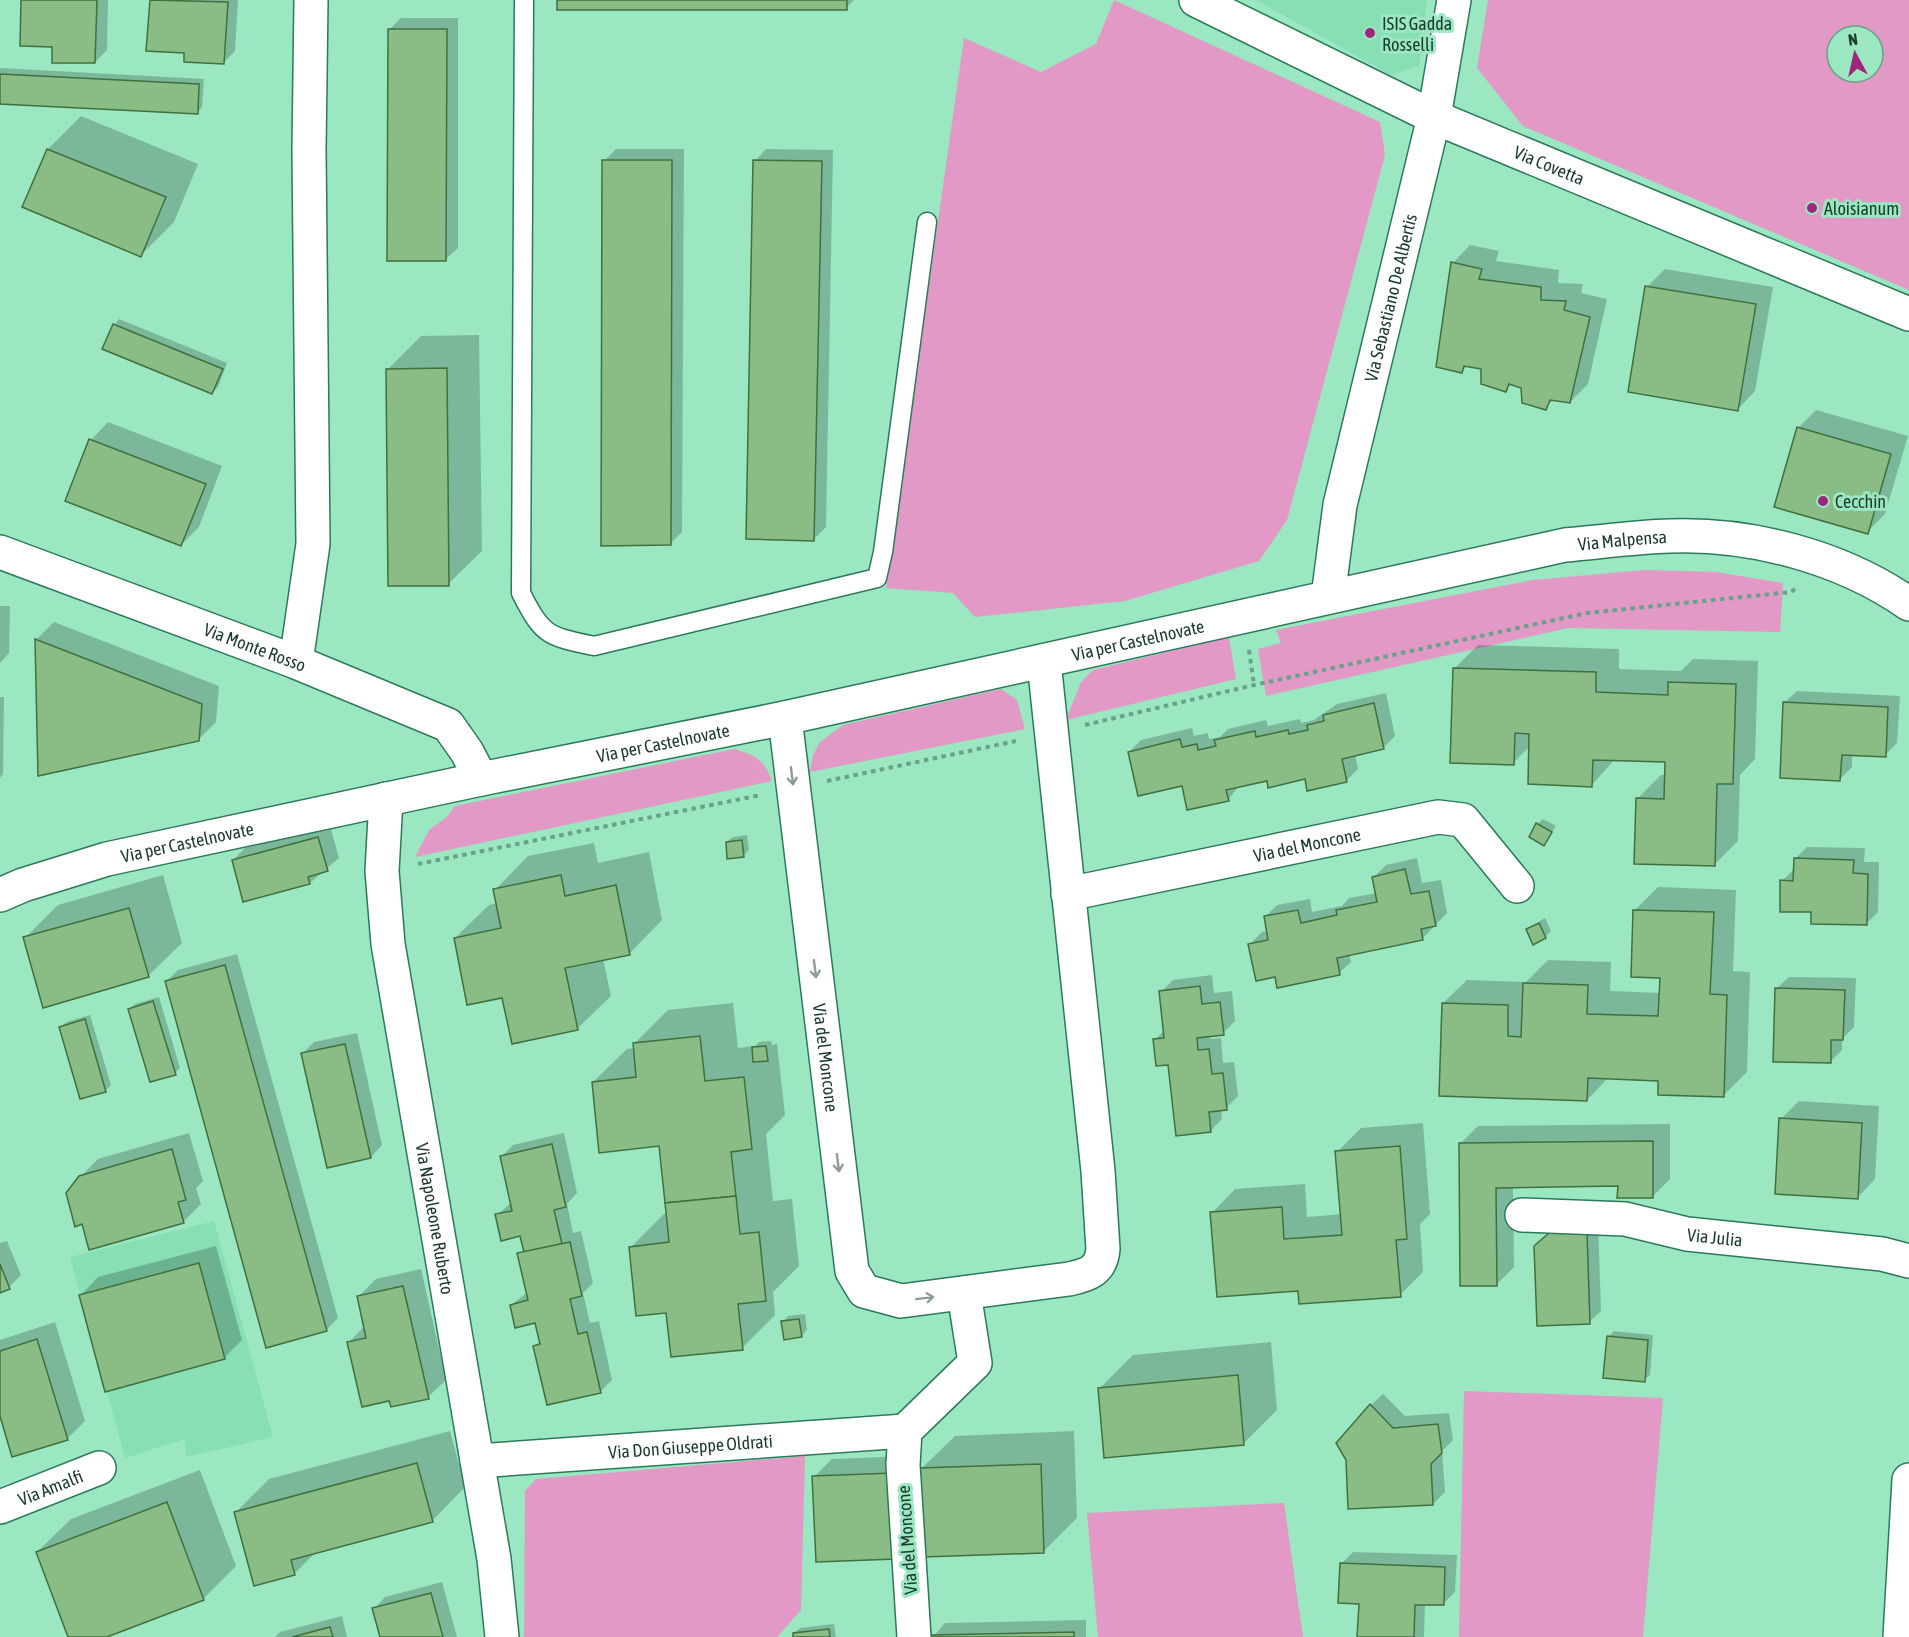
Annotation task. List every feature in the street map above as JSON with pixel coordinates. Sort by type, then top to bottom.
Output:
[{"type":"street","points":[[296,663],[313,544],[309,150],[311,0]]},
{"type":"street","name":"Via Covetta","points":[[1196,0],[1434,117],[1909,314]]},
{"type":"street","name":"Via Sebastiano De Albertis","points":[[1328,597],[1340,505],[1434,117],[1454,0]]},
{"type":"street","name":"Via Malpensa","points":[[1328,597],[1565,546],[1671,536],[1719,538],[1774,547],[1832,562],[1909,603]]},
{"type":"street","name":"Via Monte Rosso","points":[[0,552],[296,663],[448,725],[467,752],[481,779]]},
{"type":"street","name":"Via per Castelnovate","points":[[0,895],[23,885],[107,859],[481,779],[785,718],[1328,597]]},
{"type":"street","name":"Via del Moncone","points":[[785,718],[852,1271],[864,1291],[901,1301],[1069,1280],[1091,1274],[1102,1262],[1103,1250],[1098,1171],[1044,662]]},
{"type":"street","name":"Via Napoleone Ruberto","points":[[386,800],[382,871],[388,944],[494,1559],[502,1637]]},
{"type":"street","name":"Via del Moncone","points":[[1068,894],[1438,817],[1463,820],[1517,886]]},
{"type":"street","name":"Via Julia","points":[[1522,1215],[1625,1219],[1687,1234],[1882,1254],[1909,1261]]},
{"type":"street","points":[[905,1431],[975,1362],[964,1293]]},
{"type":"street","name":"Via del Moncone","points":[[905,1431],[903,1465],[914,1637]]},
{"type":"street","name":"Via Don Giuseppe Oldrati","points":[[477,1461],[905,1431]]},
{"type":"street","name":"Via Amalfi","points":[[0,1507],[99,1468]]},
{"type":"street","points":[[1900,1637],[1909,1480]]},
{"type":"lane","points":[[524,0],[521,593],[537,625],[559,638],[594,646],[877,578],[883,552],[927,222]]},
{"type":"path","points":[[382,871],[1051,734],[1254,685],[1587,614],[1791,592],[1832,562]]},
{"type":"shaded area","points":[[1114,0],[1380,122],[1385,155],[1287,520],[1259,561],[1125,601],[975,617],[953,593],[886,588],[964,38],[1041,72],[1096,44]]},
{"type":"shaded area","name":"ISIS Gadda Rosselli","points":[[1256,0],[1427,0],[1419,66],[1391,75]]},
{"type":"shaded area","name":"Aloisianum","points":[[1488,0],[1909,0],[1909,290],[1523,126],[1477,68]]},
{"type":"shaded area","points":[[1644,570],[1716,572],[1783,583],[1780,632],[1568,628],[1266,696],[1258,649],[1281,643],[1276,630],[1533,580]]},
{"type":"shaded area","points":[[1229,637],[1236,679],[1066,720],[1081,682],[1093,670]]},
{"type":"shaded area","points":[[1001,689],[1017,700],[1025,729],[810,772],[813,755],[820,742],[843,725]]},
{"type":"shaded area","points":[[734,749],[758,759],[766,768],[772,781],[415,857],[429,830],[447,817],[455,806]]},
{"type":"shaded area","points":[[214,1221],[273,1437],[186,1457],[185,1439],[125,1458],[70,1257]]},
{"type":"shaded area","points":[[1464,1391],[1663,1398],[1643,1637],[1459,1637]]},
{"type":"shaded area","points":[[805,1456],[801,1610],[777,1637],[524,1637],[525,1491],[536,1479]]},
{"type":"shaded area","points":[[1284,1503],[1303,1637],[1098,1637],[1087,1513]]},
{"type":"building","points":[[21,0],[97,0],[95,63],[52,63],[52,47],[20,46]]},
{"type":"building","points":[[150,0],[228,2],[224,64],[184,62],[184,53],[146,51]]},
{"type":"building","points":[[557,0],[847,0],[847,10],[557,10]]},
{"type":"building","points":[[388,29],[447,29],[446,261],[387,261]]},
{"type":"building","points":[[0,74],[199,84],[198,114],[0,104]]},
{"type":"building","points":[[47,149],[166,197],[141,257],[22,207]]},
{"type":"building","points":[[602,160],[672,160],[671,545],[601,546]]},
{"type":"building","points":[[753,160],[822,161],[814,541],[746,539]]},
{"type":"building","points":[[1451,262],[1482,269],[1479,279],[1541,287],[1541,300],[1566,301],[1564,310],[1590,317],[1570,403],[1550,400],[1546,410],[1522,403],[1521,388],[1509,384],[1506,392],[1481,384],[1481,369],[1464,366],[1462,373],[1436,367]]},
{"type":"building","points":[[1645,286],[1756,304],[1738,411],[1628,392]]},
{"type":"building","points":[[113,324],[223,369],[212,394],[102,349]]},
{"type":"building","points":[[447,368],[449,586],[388,586],[386,369]]},
{"type":"building","points":[[1797,427],[1891,454],[1868,534],[1774,507]]},
{"type":"building","points":[[89,439],[206,484],[181,546],[65,501]]},
{"type":"building","points":[[35,639],[202,704],[199,741],[38,776]]},
{"type":"building","points":[[1453,668],[1596,672],[1596,692],[1668,695],[1668,682],[1736,684],[1733,784],[1717,784],[1715,866],[1634,864],[1636,798],[1664,799],[1665,762],[1593,760],[1592,787],[1528,784],[1529,734],[1515,733],[1514,765],[1450,763]]},
{"type":"building","points":[[1783,702],[1888,707],[1886,757],[1842,755],[1840,781],[1780,778]]},
{"type":"building","points":[[1374,703],[1384,749],[1342,759],[1347,782],[1307,791],[1305,779],[1268,788],[1267,781],[1226,790],[1229,801],[1187,810],[1182,786],[1138,796],[1128,752],[1180,739],[1182,747],[1197,744],[1198,750],[1216,746],[1214,740],[1255,731],[1256,737],[1288,730],[1289,734],[1308,730],[1307,725],[1324,721],[1323,715]]},
{"type":"building","points":[[1536,823],[1552,832],[1544,846],[1529,837]]},
{"type":"building","points":[[318,837],[328,871],[308,877],[310,884],[243,902],[232,860]]},
{"type":"building","points":[[742,840],[744,857],[727,859],[726,842]]},
{"type":"building","points":[[1794,858],[1854,860],[1853,873],[1868,874],[1867,925],[1811,924],[1811,912],[1780,912],[1780,880],[1793,881]]},
{"type":"building","points":[[1405,869],[1411,894],[1429,891],[1436,926],[1421,929],[1423,940],[1337,958],[1340,975],[1277,988],[1275,977],[1256,981],[1248,944],[1268,940],[1264,916],[1298,910],[1301,923],[1337,915],[1336,910],[1377,902],[1372,877]]},
{"type":"building","points":[[561,875],[565,896],[616,885],[630,955],[565,968],[578,1030],[512,1044],[502,998],[467,1005],[454,938],[501,928],[493,889]]},
{"type":"building","points":[[129,908],[149,977],[43,1008],[23,937]]},
{"type":"building","points":[[1633,910],[1714,912],[1710,994],[1727,995],[1724,1097],[1658,1095],[1658,1081],[1588,1078],[1587,1101],[1439,1096],[1442,1003],[1508,1005],[1508,1036],[1521,1037],[1523,983],[1588,985],[1587,1014],[1658,1016],[1660,978],[1631,977]]},
{"type":"building","points":[[1539,923],[1546,938],[1533,945],[1526,929]]},
{"type":"building","points":[[225,965],[327,1331],[266,1348],[165,981]]},
{"type":"building","points":[[1200,986],[1202,1004],[1220,1002],[1224,1035],[1197,1038],[1198,1050],[1209,1049],[1212,1074],[1223,1073],[1227,1110],[1209,1112],[1211,1132],[1176,1136],[1168,1065],[1156,1066],[1153,1039],[1164,1038],[1159,991]]},
{"type":"building","points":[[1775,988],[1845,990],[1843,1040],[1831,1040],[1831,1063],[1773,1062]]},
{"type":"building","points":[[153,1001],[176,1075],[150,1082],[128,1009]]},
{"type":"building","points":[[85,1019],[106,1092],[80,1099],[59,1027]]},
{"type":"building","points":[[700,1036],[705,1081],[744,1077],[752,1149],[731,1152],[736,1196],[665,1203],[659,1146],[599,1153],[592,1082],[636,1077],[633,1043]]},
{"type":"building","points":[[345,1044],[371,1158],[327,1168],[301,1053]]},
{"type":"building","points":[[766,1046],[768,1061],[753,1062],[752,1047]]},
{"type":"building","points":[[1779,1118],[1862,1123],[1858,1199],[1775,1194]]},
{"type":"building","points":[[1653,1141],[1653,1198],[1617,1198],[1618,1186],[1496,1188],[1497,1286],[1460,1286],[1459,1143]]},
{"type":"building","points":[[552,1144],[566,1207],[554,1210],[562,1244],[524,1252],[520,1236],[501,1241],[495,1214],[512,1211],[500,1156]]},
{"type":"building","points":[[1400,1146],[1407,1239],[1396,1240],[1401,1297],[1299,1304],[1298,1291],[1217,1297],[1210,1212],[1282,1207],[1284,1239],[1342,1235],[1335,1151]]},
{"type":"building","points":[[172,1149],[186,1200],[178,1202],[184,1223],[89,1250],[82,1224],[75,1227],[66,1193],[79,1176]]},
{"type":"building","points":[[736,1196],[740,1234],[759,1232],[766,1301],[738,1304],[743,1350],[671,1357],[666,1313],[636,1316],[629,1247],[669,1242],[665,1203]]},
{"type":"building","points":[[1587,1232],[1590,1324],[1537,1326],[1534,1246],[1549,1233]]},
{"type":"building","points":[[570,1242],[582,1296],[570,1299],[578,1334],[587,1332],[601,1393],[547,1405],[533,1346],[540,1344],[535,1323],[515,1328],[510,1305],[528,1300],[517,1253]]},
{"type":"building","points":[[199,1263],[225,1359],[105,1392],[79,1295]]},
{"type":"building","points":[[0,1264],[10,1289],[0,1293]]},
{"type":"building","points":[[403,1286],[429,1399],[391,1407],[389,1401],[362,1407],[347,1342],[366,1338],[357,1296]]},
{"type":"building","points":[[799,1319],[802,1337],[784,1340],[781,1321]]},
{"type":"building","points":[[1607,1336],[1648,1340],[1645,1382],[1603,1378]]},
{"type":"building","points":[[37,1339],[68,1440],[12,1457],[0,1416],[0,1351]]},
{"type":"building","points":[[1238,1375],[1244,1445],[1104,1458],[1098,1388]]},
{"type":"building","points":[[1370,1404],[1393,1428],[1438,1424],[1442,1453],[1431,1464],[1433,1505],[1348,1509],[1346,1460],[1336,1443]]},
{"type":"building","points":[[417,1463],[433,1522],[291,1560],[295,1575],[254,1586],[234,1512]]},
{"type":"building","points":[[1041,1464],[1044,1553],[923,1557],[920,1468]]},
{"type":"building","points":[[892,1473],[896,1559],[816,1562],[812,1476]]},
{"type":"building","points":[[167,1502],[204,1600],[107,1637],[68,1637],[36,1552]]},
{"type":"building","points":[[1340,1563],[1445,1567],[1444,1605],[1415,1605],[1414,1637],[1357,1637],[1359,1604],[1338,1603]]},
{"type":"building","points":[[431,1593],[443,1637],[380,1637],[372,1608]]},
{"type":"building","points":[[330,1627],[333,1637],[292,1637]]},
{"type":"building","points":[[829,1629],[830,1637],[793,1637],[793,1633]]},
{"type":"building","points":[[1074,1632],[1074,1637],[932,1637],[932,1635]]},
{"type":"place","name":"ISIS Gadda Rosselli","points":[[1370,33]]},
{"type":"place","name":"Aloisianum","points":[[1812,208]]},
{"type":"place","name":"Cecchin","points":[[1823,501]]}]
